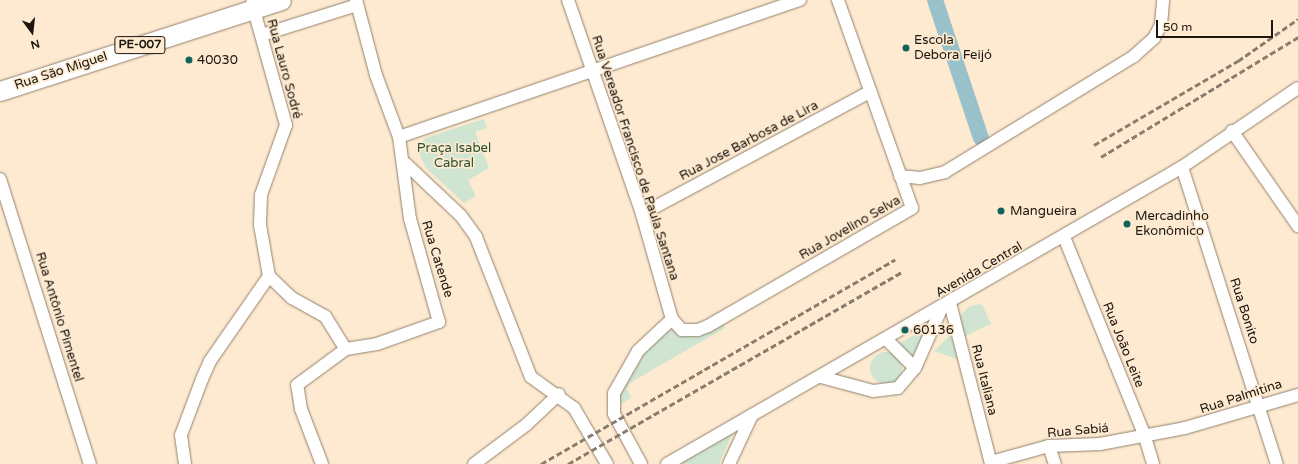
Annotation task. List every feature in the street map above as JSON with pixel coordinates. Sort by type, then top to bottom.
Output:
[{"type":"main road","name":"Rua São Miguel","points":[[0,91],[252,4],[281,0]]},
{"type":"street","name":"Rua Vereador Francisco de Paula Santana","points":[[568,0],[591,72],[642,214],[672,319]]},
{"type":"street","points":[[399,137],[800,0]]},
{"type":"street","name":"Rua Jovelino Selva","points":[[672,319],[682,330],[698,330],[708,326],[912,208],[838,0]]},
{"type":"street","points":[[900,176],[920,178],[945,172],[1134,56],[1154,38],[1161,25],[1163,0]]},
{"type":"street","points":[[262,35],[356,2]]},
{"type":"street","name":"Rua Catende","points":[[346,349],[377,344],[435,327],[439,322],[439,314],[410,219],[406,164],[399,137],[376,75],[356,2]]},
{"type":"street","name":"Rua Lauro Sodré","points":[[252,4],[262,35],[286,125],[261,195],[260,224],[269,276]]},
{"type":"street","name":"Avenida Central","points":[[667,464],[1064,237],[1182,167],[1232,131],[1298,88]]},
{"type":"street","name":"Rua Jose Barbosa de Lira","points":[[642,214],[870,92]]},
{"type":"street","points":[[1232,131],[1298,226]]},
{"type":"street","points":[[406,164],[461,216],[476,237],[530,377],[537,385],[559,394],[584,423],[607,464]]},
{"type":"street","name":"Rua Bonito","points":[[1182,167],[1260,403],[1277,464]]},
{"type":"street","name":"Rua Antônio Pimentel","points":[[0,179],[90,464]]},
{"type":"street","name":"Rua João Leite","points":[[1064,237],[1144,434],[1153,464]]},
{"type":"street","points":[[185,464],[181,435],[210,361],[269,276],[292,298],[325,316],[346,349],[297,385],[301,409],[322,464]]},
{"type":"street","points":[[821,377],[883,392],[898,388],[915,368],[946,305]]},
{"type":"street","name":"Rua Italiana","points":[[946,305],[991,463]]},
{"type":"street","points":[[641,464],[614,414],[614,393],[638,351],[672,319]]},
{"type":"street","points":[[886,339],[915,368]]},
{"type":"street","points":[[474,464],[526,425],[559,394]]},
{"type":"street","name":"Rua Palmitina","points":[[1144,434],[1231,418],[1247,413],[1260,403],[1298,395]]},
{"type":"street","points":[[729,464],[752,415]]},
{"type":"street","name":"Rua Sabiá","points":[[991,463],[1050,446],[1100,444],[1144,434]]},
{"type":"street","points":[[1050,446],[1055,464]]},
{"type":"green space","name":"Praça Isabel Cabral","points":[[484,119],[487,128],[475,132],[489,168],[468,180],[476,196],[464,203],[426,168],[417,149],[425,138]]},
{"type":"green space","points":[[982,304],[991,324],[963,337],[958,327],[961,315],[970,306]]},
{"type":"green space","points":[[722,323],[725,328],[630,383],[627,389],[631,398],[616,407],[617,376],[667,331]]},
{"type":"green space","points":[[927,328],[930,330],[912,357],[898,344]]},
{"type":"green space","points":[[949,336],[951,337],[960,360],[934,351]]},
{"type":"green space","points":[[886,352],[892,353],[899,359],[902,368],[901,374],[895,381],[886,384],[880,383],[873,377],[870,368],[871,362],[877,355]]},
{"type":"green space","points":[[733,432],[719,464],[676,464]]},
{"type":"waterway","points":[[935,0],[981,138]]},
{"type":"railway","points":[[1094,145],[1238,61],[1298,19]]},
{"type":"railway","points":[[1101,157],[1298,37]]},
{"type":"railway","points":[[541,464],[895,260]]},
{"type":"railway","points":[[568,464],[902,272]]},
{"type":"place","name":"Escola Debora Feijó","points":[[906,48]]},
{"type":"place","name":"40030","points":[[189,60]]},
{"type":"place","name":"Mangueira","points":[[1001,211]]},
{"type":"place","name":"Mercadinho Ekonômico","points":[[1127,224]]},
{"type":"place","name":"60136","points":[[905,330]]}]
